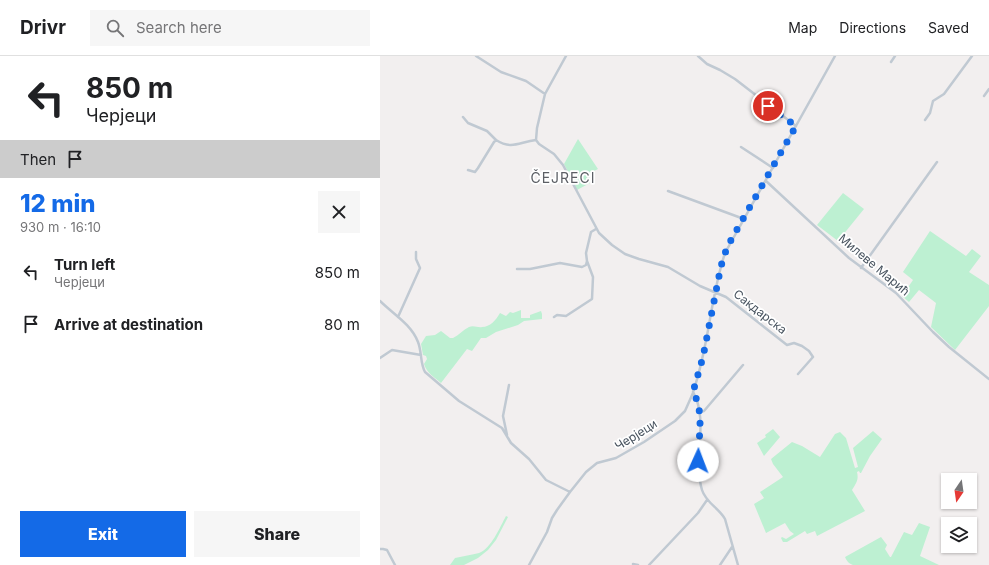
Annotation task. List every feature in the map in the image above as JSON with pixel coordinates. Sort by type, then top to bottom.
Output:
[{"type":"street","points":[[476,56],[501,72],[526,81],[545,94]]},
{"type":"street","points":[[566,56],[545,94],[537,128],[536,140],[539,144],[554,154],[563,165],[596,228],[612,245],[625,254],[668,267],[715,293]]},
{"type":"street","points":[[698,56],[707,64],[735,79],[796,126]]},
{"type":"street","name":"Черјеци","points":[[529,565],[547,532],[554,514],[586,472],[597,463],[616,458],[644,442],[685,411],[693,392],[703,357],[718,274],[725,253],[835,56]]},
{"type":"street","points":[[891,62],[895,56]]},
{"type":"street","points":[[925,120],[930,113],[933,101],[944,94],[972,56]]},
{"type":"street","points":[[984,96],[989,89]]},
{"type":"street","points":[[463,117],[468,124],[487,131],[496,140],[504,145],[509,146],[536,140]]},
{"type":"street","points":[[468,170],[475,172],[496,140]]},
{"type":"street","points":[[740,147],[773,168]]},
{"type":"street","points":[[862,268],[937,162]]},
{"type":"street","name":"Милеве Мaрић","points":[[766,181],[862,268],[893,291],[942,341],[989,379]]},
{"type":"street","points":[[668,191],[744,219]]},
{"type":"street","points":[[554,317],[557,315],[566,316],[592,299],[593,277],[586,254],[592,230],[596,228]]},
{"type":"street","points":[[398,316],[420,268],[416,260],[416,252]]},
{"type":"street","points":[[517,269],[530,269],[560,263],[582,267],[586,265],[587,261]]},
{"type":"street","name":"Сакдарска","points":[[715,293],[732,300],[787,345],[796,344],[809,351],[813,358],[798,374]]},
{"type":"street","points":[[380,301],[398,316],[415,335],[419,345],[422,366],[425,372],[460,401],[499,426],[508,440],[529,459],[546,480],[570,492]]},
{"type":"street","points":[[380,358],[392,350],[421,355]]},
{"type":"street","points":[[700,412],[704,411],[743,365]]},
{"type":"street","points":[[508,385],[503,416],[508,440]]},
{"type":"street","points":[[693,392],[697,399],[700,412],[698,461],[701,488],[707,500],[722,514],[725,519],[738,565]]},
{"type":"street","points":[[650,565],[707,500]]},
{"type":"street","points":[[720,565],[732,547]]},
{"type":"street","points":[[380,549],[383,548],[387,550],[394,565]]},
{"type":"street","points":[[633,564],[638,565]]},
{"type":"green space","points":[[578,139],[598,169],[586,175],[590,183],[577,190],[564,164]]},
{"type":"green space","points":[[843,193],[864,209],[838,241],[817,225]]},
{"type":"green space","points":[[930,231],[966,256],[972,249],[981,256],[969,272],[989,285],[989,306],[955,350],[931,327],[936,303],[919,290],[909,302],[902,296],[913,280],[903,272]]},
{"type":"green space","points":[[521,310],[521,318],[530,318],[530,315],[541,311],[542,319],[524,321],[518,325],[496,332],[486,338],[481,338],[472,351],[467,349],[441,383],[427,370],[424,364],[427,359],[426,356],[423,355],[421,344],[426,336],[435,335],[441,331],[450,338],[453,338],[469,327],[488,326],[495,321],[500,313],[506,316],[510,312],[513,313]]},
{"type":"green space","points":[[773,429],[780,437],[764,456],[757,443],[766,437],[765,435]]},
{"type":"green space","points":[[873,431],[882,439],[870,456],[861,473],[859,471],[857,472],[858,475],[856,483],[852,490],[865,511],[817,536],[815,531],[807,534],[805,531],[787,542],[783,542],[782,537],[786,539],[794,534],[785,523],[766,533],[754,504],[764,498],[760,492],[783,477],[771,459],[792,442],[820,457],[835,434],[840,432],[846,438],[855,468],[858,467],[853,448]]},
{"type":"green space","points":[[506,516],[508,517],[496,540],[488,550],[478,558],[464,565],[450,565],[455,558],[476,554],[483,551],[495,537]]},
{"type":"green space","points":[[919,523],[930,527],[920,556],[939,565],[853,565],[848,562],[845,557],[881,537],[887,545],[885,549],[891,557],[904,532],[912,535]]},
{"type":"district","name":"ČEJRECI","points":[[563,178]]},
{"type":"route","points":[[698,461],[700,412],[697,399],[693,392],[697,383],[706,345],[718,282],[718,274],[731,240],[796,126],[768,106]]}]
